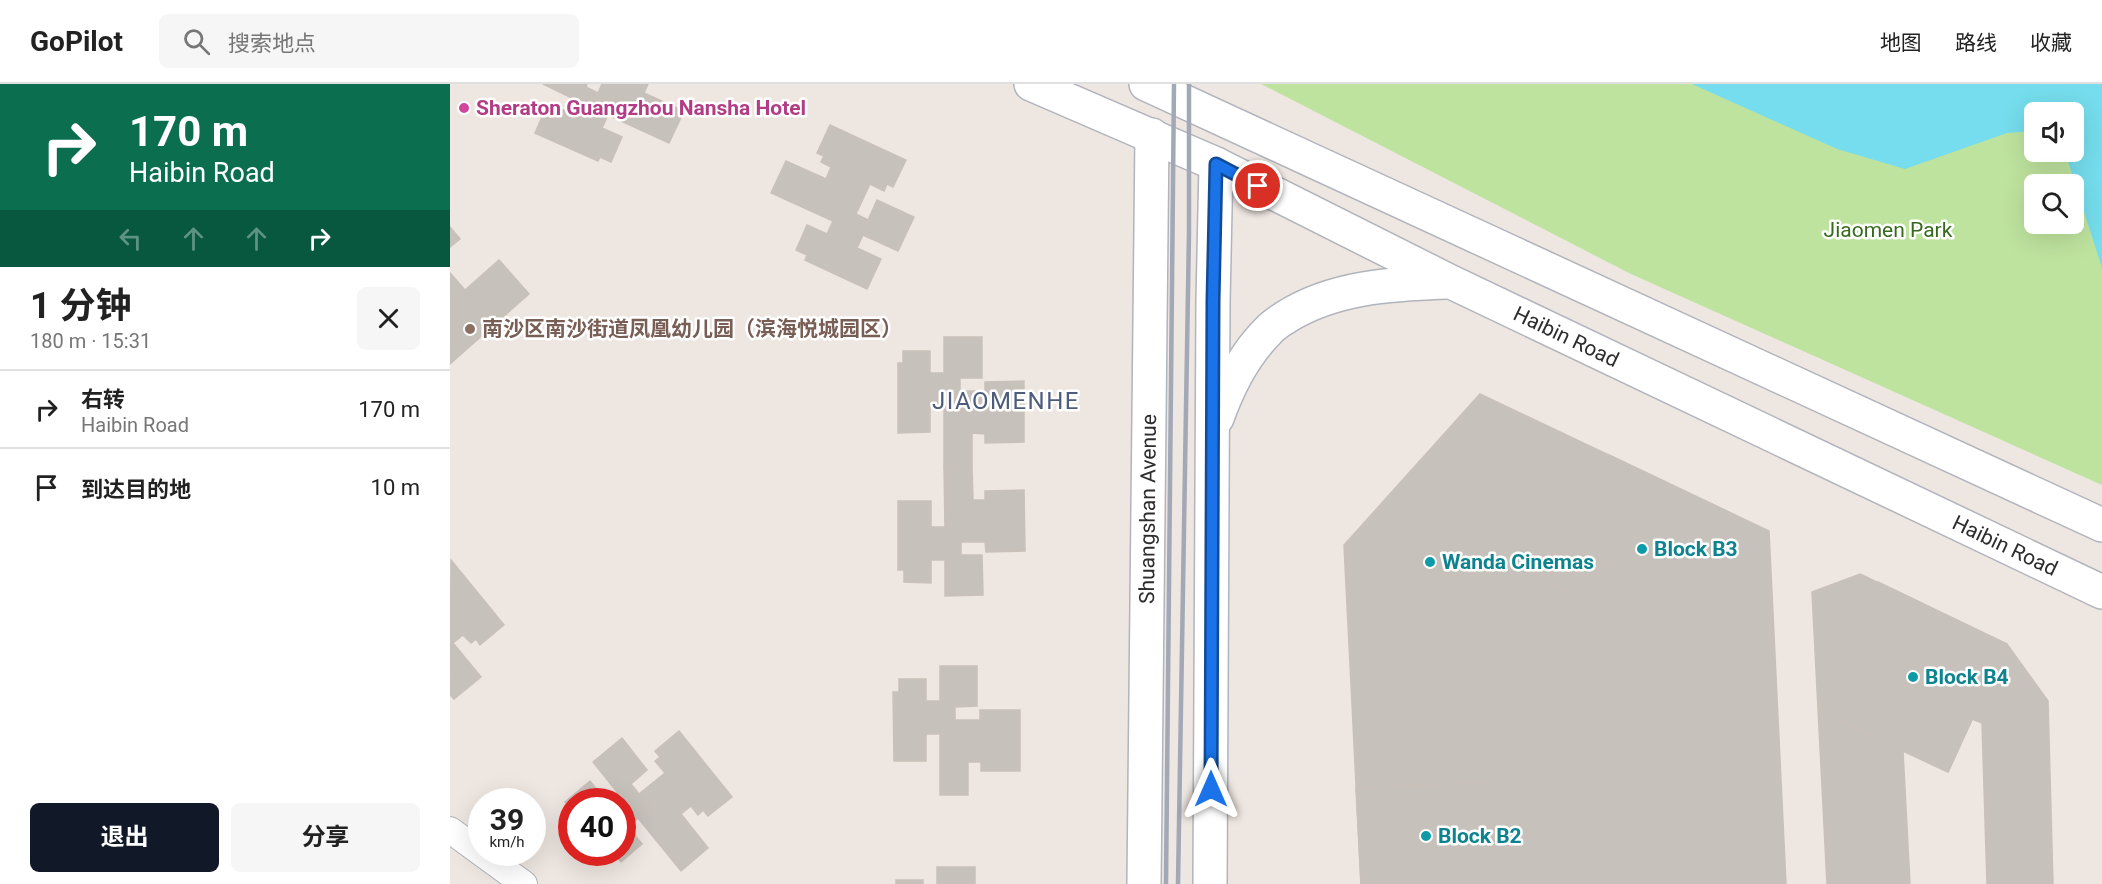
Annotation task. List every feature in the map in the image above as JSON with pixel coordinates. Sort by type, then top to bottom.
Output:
[{"type":"street","name":"Haibin Road","points":[[1031,84],[1216,164],[1449,281],[2102,592]]},
{"type":"street","points":[[1146,84],[2102,525]]},
{"type":"street","name":"Shuangshan Avenue","points":[[1144,884],[1152,135]]},
{"type":"street","points":[[1210,884],[1216,164]]},
{"type":"street","points":[[1212,431],[1223,399],[1244,362],[1269,329],[1300,308],[1337,294],[1392,284],[1449,281]]},
{"type":"street","points":[[450,830],[524,884]]},
{"type":"green space","name":"Jiaomen Park","points":[[1261,84],[2102,84],[2102,485],[1631,274]]},
{"type":"water","points":[[1692,84],[2102,84],[2102,268],[2084,212],[2084,174],[2072,174],[2068,162],[2084,162],[2084,102],[2024,102],[2024,132],[2007,133],[1905,169],[1837,149]]},
{"type":"building","points":[[543,84],[587,84],[586,87],[598,93],[602,84],[648,84],[644,93],[684,111],[669,143],[608,115],[602,128],[622,137],[611,162],[600,157],[598,161],[535,133],[548,103],[572,114],[578,101]]},
{"type":"building","points":[[830,125],[906,160],[893,187],[887,184],[884,191],[870,184],[856,214],[868,220],[877,200],[914,217],[898,251],[863,235],[857,248],[881,259],[867,289],[805,260],[807,255],[796,250],[807,225],[827,234],[833,221],[771,193],[786,161],[826,179],[831,167],[821,162],[824,156],[817,153]]},
{"type":"building","points":[[450,227],[460,239],[450,247]]},
{"type":"building","name":"南沙区南沙街道凤凰幼儿园（滨海悦城园区）","points":[[499,260],[529,294],[450,364],[450,273],[465,290]]},
{"type":"building","points":[[944,337],[982,337],[982,378],[960,378],[960,391],[985,391],[985,382],[1024,381],[1024,442],[985,443],[985,434],[972,433],[972,467],[944,467],[944,406],[930,406],[930,432],[898,433],[898,363],[903,363],[903,351],[930,351],[930,373],[944,373]]},
{"type":"building","points":[[1480,394],[1769,531],[1786,884],[1361,884],[1344,545]]},
{"type":"building","name":"Block B3","points":[[1609,455],[1735,515],[1676,643],[1549,583]]},
{"type":"building","points":[[944,467],[972,467],[973,500],[985,500],[985,491],[1024,490],[1025,551],[986,552],[985,542],[961,542],[961,555],[982,555],[983,595],[945,596],[945,560],[931,560],[931,583],[904,582],[904,570],[898,570],[898,501],[931,501],[931,527],[945,527]]},
{"type":"building","points":[[451,560],[504,625],[480,645],[476,639],[471,643],[463,635],[453,643],[481,677],[454,699],[450,695]]},
{"type":"building","points":[[1860,574],[2007,644],[2048,701],[2053,884],[1987,884],[1982,723],[1972,719],[1948,772],[1903,751],[1910,884],[1827,884],[1812,592]]},
{"type":"building","name":"Block B4","points":[[1878,582],[2007,644],[1948,772],[1819,711]]},
{"type":"building","points":[[940,666],[977,666],[977,706],[955,707],[955,720],[980,720],[980,710],[1020,710],[1020,771],[981,771],[981,762],[968,762],[968,795],[940,795],[940,734],[926,734],[926,761],[894,761],[893,692],[899,692],[899,679],[926,679],[926,701],[940,701]]},
{"type":"building","points":[[679,731],[732,797],[708,816],[703,810],[698,815],[691,806],[681,814],[708,848],[681,871],[638,818],[636,820],[636,790],[639,794],[665,773],[655,761],[660,757],[655,751]]},
{"type":"building","points":[[622,738],[647,770],[631,784],[634,788],[614,788],[593,762]]},
{"type":"building","points":[[590,781],[596,788],[582,788]]},
{"type":"building","name":"Block B2","points":[[1491,782],[1496,884],[1361,884],[1356,788]]},
{"type":"building","points":[[636,837],[642,844],[636,849]]},
{"type":"building","points":[[937,867],[975,867],[975,884],[937,884]]},
{"type":"building","points":[[896,880],[923,880],[923,884],[896,884]]},
{"type":"railway","points":[[1166,884],[1174,84]]},
{"type":"railway","points":[[1178,884],[1189,232],[1189,84]]},
{"type":"place","name":"Sheraton Guangzhou Nansha Hotel","points":[[464,108]]},
{"type":"place","name":"南沙区南沙街道凤凰幼儿园（滨海悦城园区）","points":[[470,329]]},
{"type":"place","name":"Block B3","points":[[1642,549]]},
{"type":"place","name":"Wanda Cinemas","points":[[1430,562]]},
{"type":"place","name":"Block B4","points":[[1913,677]]},
{"type":"place","name":"Block B2","points":[[1426,836]]},
{"type":"district","name":"JIAOMENHE","points":[[1006,401]]},
{"type":"route","points":[[1211,789],[1213,301],[1216,164],[1258,186]]}]
